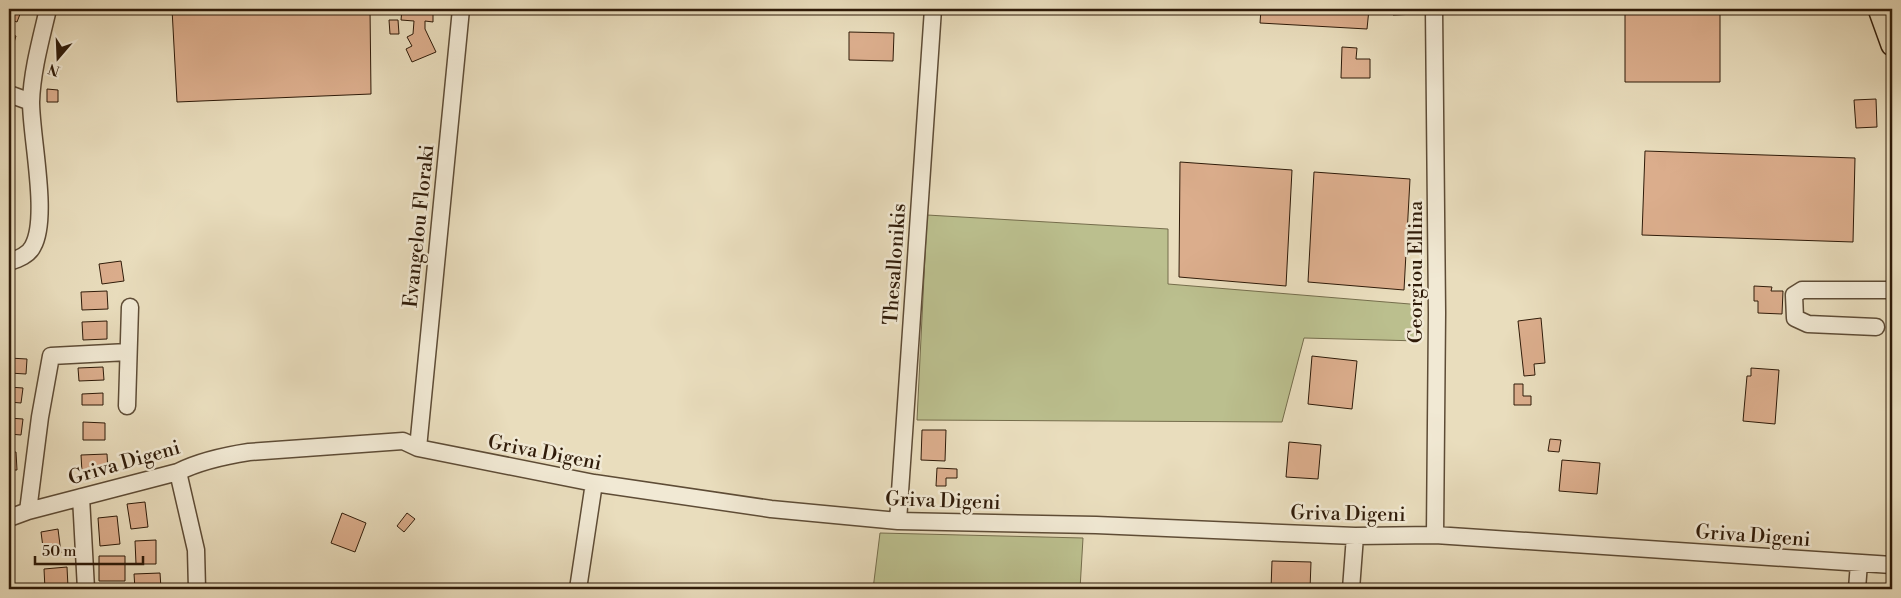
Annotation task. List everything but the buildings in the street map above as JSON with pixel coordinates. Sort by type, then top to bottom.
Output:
[{"type":"main road","points":[[1879,9],[1892,44]]},
{"type":"street","points":[[9,262],[27,253],[33,246],[39,224],[38,184],[31,102],[35,67],[48,9]]},
{"type":"street","name":"Evangelou Floraki","points":[[418,448],[461,9]]},
{"type":"street","name":"Thesallonikis","points":[[898,522],[933,9]]},
{"type":"street","name":"Georgiou Ellina","points":[[1434,9],[1437,303],[1435,535]]},
{"type":"street","points":[[9,94],[31,102]]},
{"type":"street","points":[[1876,327],[1800,322],[1795,318],[1794,295],[1802,290],[1892,290]]},
{"type":"street","points":[[127,406],[130,307]]},
{"type":"street","points":[[28,511],[40,417],[51,356],[128,352]]},
{"type":"street","name":"Griva Digeni","points":[[9,518],[28,511],[178,472],[195,464],[225,456],[248,452],[403,441],[418,448],[594,483],[771,509],[898,522],[1096,525],[1354,536],[1435,535],[1892,565]]},
{"type":"street","points":[[178,472],[196,550],[197,589]]},
{"type":"street","points":[[578,589],[594,483]]},
{"type":"street","points":[[81,497],[86,589]]},
{"type":"street","points":[[1351,589],[1354,536]]},
{"type":"street","points":[[1857,589],[1859,563]]},
{"type":"green space","points":[[927,215],[1168,229],[1168,284],[1422,305],[1420,341],[1304,338],[1282,422],[917,420]]},
{"type":"green space","points":[[880,533],[1083,538],[1080,589],[873,589]]}]
